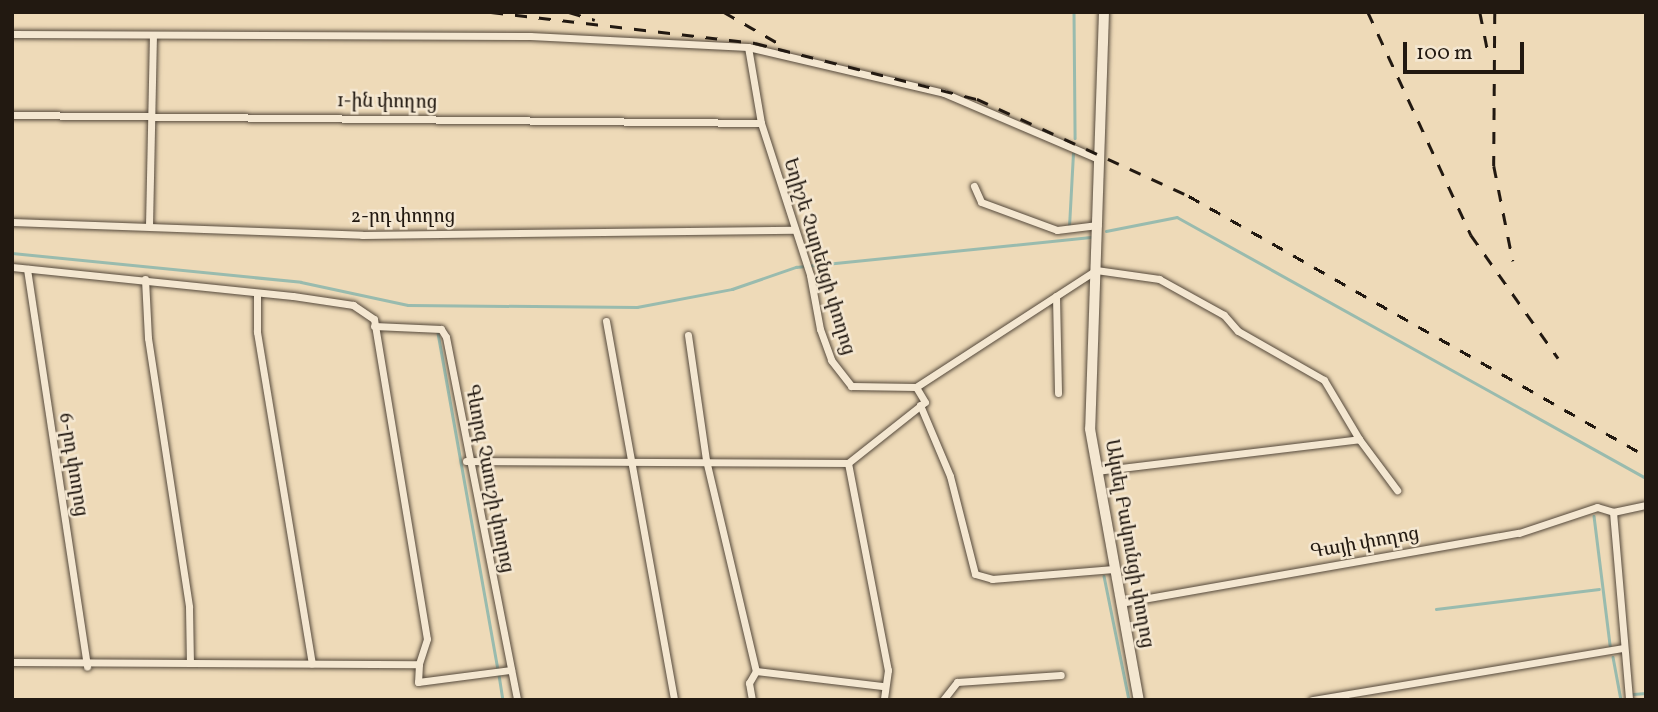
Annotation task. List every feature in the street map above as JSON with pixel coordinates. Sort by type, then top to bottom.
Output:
[{"type":"main road","name":"Ակսել Բակունցի փողոց","points":[[1104,12],[1090,429],[1095,471],[1139,700]]},
{"type":"street","points":[[12,34],[530,36],[748,47],[944,93],[1099,159]]},
{"type":"street","points":[[149,225],[153,35]]},
{"type":"street","name":"Եղիշե Չարենցի փողոց","points":[[748,47],[761,123],[806,261],[820,329],[842,379],[861,389],[916,387]]},
{"type":"street","name":"1-ին փողոց","points":[[12,115],[761,123]]},
{"type":"street","points":[[974,186],[981,202],[1058,230],[1098,225]]},
{"type":"street","name":"2-րդ փողոց","points":[[12,222],[362,235],[795,230]]},
{"type":"street","points":[[12,267],[145,279],[353,305],[374,326],[427,639],[419,664],[418,682],[511,670]]},
{"type":"street","name":"6-րդ փողոց","points":[[27,269],[87,666]]},
{"type":"street","points":[[467,461],[628,459],[848,463],[925,402],[916,387],[1096,270],[1159,279],[1224,315],[1259,344],[1324,380],[1359,439],[1397,489]]},
{"type":"street","points":[[145,279],[148,338],[189,607],[190,663]]},
{"type":"street","points":[[257,293],[257,332],[312,663]]},
{"type":"street","points":[[1056,296],[1058,393]]},
{"type":"street","points":[[606,321],[628,459],[674,700]]},
{"type":"street","name":"Գևորգ Չաուշի փողոց","points":[[374,326],[440,329],[517,700]]},
{"type":"street","points":[[688,335],[706,460],[757,671],[749,683],[752,700]]},
{"type":"street","points":[[920,405],[950,476],[975,574],[992,579],[1114,569]]},
{"type":"street","points":[[1095,471],[1359,439]]},
{"type":"street","points":[[848,463],[888,670],[882,686],[884,700]]},
{"type":"street","name":"Գայի փողոց","points":[[1120,603],[1519,533],[1597,507],[1613,512],[1646,505]]},
{"type":"street","points":[[1613,512],[1622,648],[1629,700]]},
{"type":"street","points":[[1312,700],[1622,648]]},
{"type":"street","points":[[12,662],[87,666],[190,663],[419,664]]},
{"type":"street","points":[[757,671],[882,686]]},
{"type":"street","points":[[943,700],[957,682],[1060,675]]},
{"type":"waterway","points":[[1074,12],[1075,138]]},
{"type":"waterway","points":[[1069,227],[1073,154]]},
{"type":"waterway","points":[[1106,231],[1177,217],[1646,478]]},
{"type":"waterway","points":[[12,253],[301,282],[408,305],[637,307],[732,289],[796,267],[1090,237]]},
{"type":"waterway","points":[[438,333],[498,669]]},
{"type":"waterway","points":[[1594,516],[1610,645]]},
{"type":"waterway","points":[[1104,576],[1129,700]]},
{"type":"waterway","points":[[1436,609],[1599,589]]},
{"type":"waterway","points":[[1613,657],[1621,700]]},
{"type":"waterway","points":[[499,675],[503,700]]},
{"type":"waterway","points":[[1633,694],[1646,693]]},
{"type":"railway","points":[[491,12],[755,43],[977,99],[1189,196],[1646,456]]},
{"type":"railway","points":[[569,12],[595,20]]},
{"type":"railway","points":[[724,12],[778,43]]},
{"type":"railway","points":[[1368,12],[1471,235],[1558,358]]},
{"type":"railway","points":[[1480,12],[1489,57]]},
{"type":"railway","points":[[1495,12],[1494,166],[1513,261]]}]
